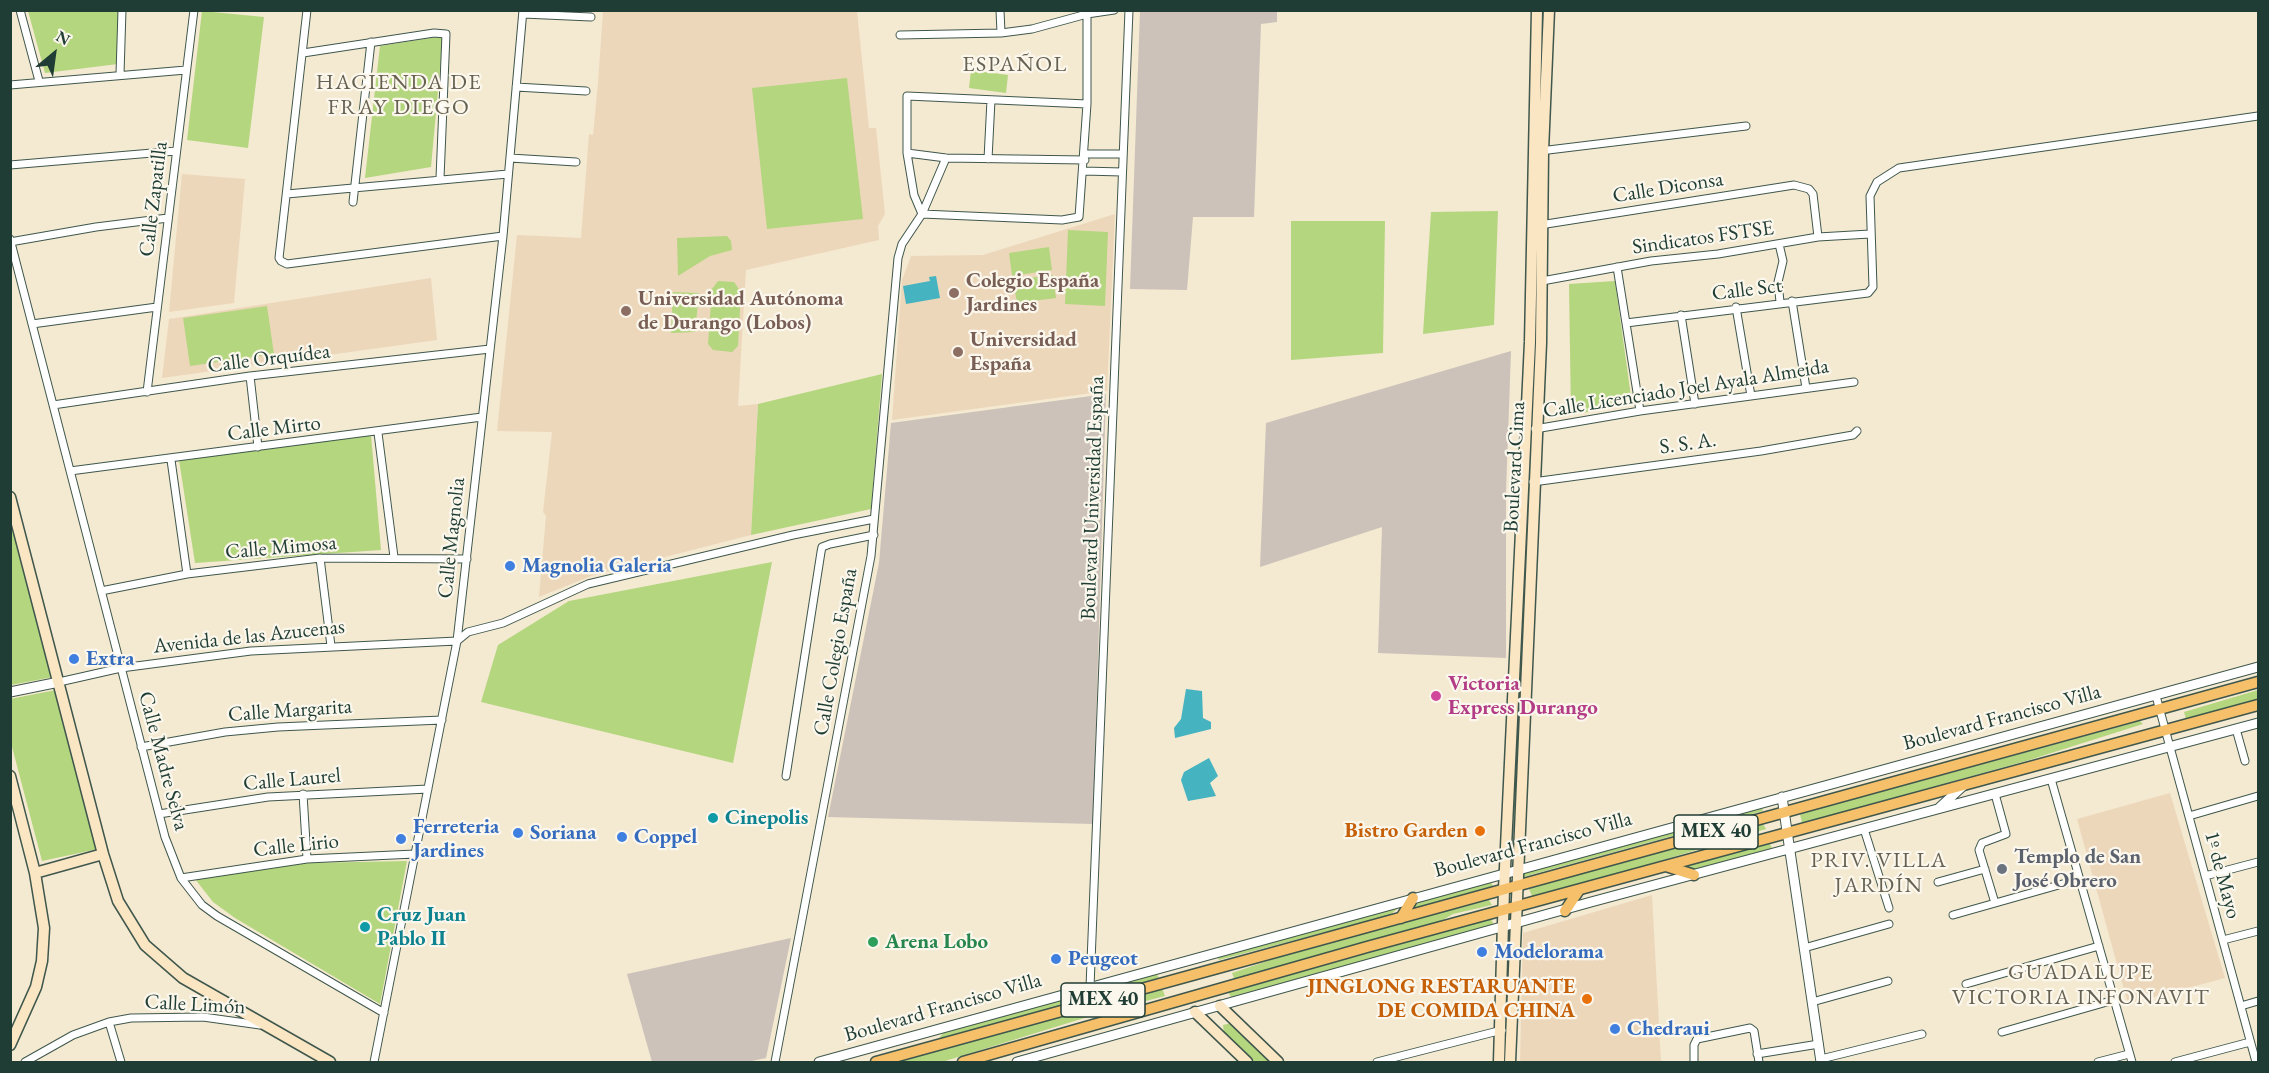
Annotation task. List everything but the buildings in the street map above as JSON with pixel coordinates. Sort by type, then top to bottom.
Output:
[{"type":"main road","name":"Boulevard Cima","points":[[1506,1030],[1504,873],[1521,484],[1537,226],[1538,152],[1534,77],[1537,10]]},
{"type":"main road","name":"Boulevard Cima","points":[[1538,152],[1546,78],[1549,10]]},
{"type":"main road","points":[[1534,77],[1546,78]]},
{"type":"main road","name":"Boulevard Cima","points":[[1506,1030],[1518,869],[1542,281],[1537,226]]},
{"type":"main road","points":[[10,497],[103,854],[118,901],[145,945],[183,978],[330,1062]]},
{"type":"main road","name":"Boulevard Francisco Villa","points":[[876,1062],[2259,682]]},
{"type":"main road","name":"MEX 40","points":[[963,1062],[1367,947],[1503,912],[2259,705]]},
{"type":"main road","points":[[10,776],[43,908],[42,961],[28,1008],[10,1045]]},
{"type":"main road","points":[[35,873],[103,854]]},
{"type":"main road","points":[[1666,866],[1694,875]]},
{"type":"main road","points":[[1565,910],[1579,891]]},
{"type":"main road","points":[[1401,918],[1413,898]]},
{"type":"main road","points":[[1220,1006],[1278,1062]]},
{"type":"main road","points":[[1195,1012],[1247,1062]]},
{"type":"main road","points":[[1499,1062],[1506,1030]]},
{"type":"main road","points":[[1506,1030],[1510,1062]]},
{"type":"street","points":[[20,10],[39,81]]},
{"type":"street","points":[[120,74],[122,10]]},
{"type":"street","name":"Calle Zapatilla","points":[[147,392],[194,10]]},
{"type":"street","points":[[308,10],[279,254],[281,261],[287,264],[503,236]]},
{"type":"street","points":[[1000,10],[1001,33]]},
{"type":"street","points":[[900,35],[1001,33],[1032,29],[1087,14],[1114,10]]},
{"type":"street","name":"Boulevard Universidad España","points":[[1090,987],[1129,10]]},
{"type":"street","points":[[523,12],[591,17]]},
{"type":"street","name":"Calle Magnolia","points":[[374,1062],[457,641],[503,236],[523,12]]},
{"type":"street","points":[[922,214],[1078,219],[1082,207],[1087,104],[1087,14]]},
{"type":"street","points":[[303,53],[434,33],[447,35],[440,178]]},
{"type":"street","points":[[353,202],[371,42]]},
{"type":"street","points":[[10,85],[186,70]]},
{"type":"street","points":[[516,87],[586,91]]},
{"type":"street","points":[[922,214],[914,195],[907,153],[905,102],[907,96],[914,94],[1087,104]]},
{"type":"street","points":[[988,159],[991,100]]},
{"type":"street","points":[[1870,234],[1869,203],[1877,182],[1891,171],[1908,166],[2259,116]]},
{"type":"street","points":[[1538,152],[1746,126]]},
{"type":"street","points":[[10,165],[176,151]]},
{"type":"street","points":[[907,153],[946,158],[988,159],[1123,154]]},
{"type":"street","points":[[510,158],[576,162]]},
{"type":"street","points":[[922,214],[946,158]]},
{"type":"street","points":[[1084,171],[1122,172]]},
{"type":"street","points":[[287,194],[440,178],[508,174]]},
{"type":"street","name":"Calle Diconsa","points":[[1537,226],[1794,185],[1809,189],[1813,194],[1818,237]]},
{"type":"street","name":"Calle Colegio España","points":[[775,1062],[874,535],[885,417],[890,325],[902,244],[922,214]]},
{"type":"street","points":[[11,241],[168,218]]},
{"type":"street","name":"Sindicatos FSTSE","points":[[1542,281],[1617,267],[1818,237],[1870,234]]},
{"type":"street","name":"Calle Sct","points":[[1626,322],[1736,307],[1863,295],[1871,291],[1870,234]]},
{"type":"street","name":"Calle Madre Selva","points":[[11,241],[165,837],[181,878],[202,905],[217,916],[384,1013]]},
{"type":"street","points":[[1779,244],[1783,261],[1778,282],[1780,302]]},
{"type":"street","points":[[1617,267],[1640,411]]},
{"type":"street","points":[[1792,301],[1806,388]]},
{"type":"street","points":[[32,324],[157,307]]},
{"type":"street","points":[[1736,307],[1751,396]]},
{"type":"street","points":[[1681,315],[1695,404]]},
{"type":"street","name":"Calle Orquídea","points":[[53,405],[250,376],[490,349]]},
{"type":"street","points":[[250,376],[258,447]]},
{"type":"street","name":"Calle Licenciado Joel Ayala Almeida","points":[[1524,430],[1640,411],[1854,382]]},
{"type":"street","name":"Calle Mirto","points":[[70,471],[378,433],[482,417]]},
{"type":"street","name":"S. S. A.","points":[[1521,484],[1761,451],[1853,435],[1857,432]]},
{"type":"street","points":[[378,433],[394,557]]},
{"type":"street","points":[[171,460],[187,574]]},
{"type":"street","points":[[457,641],[468,632],[503,623],[588,584],[793,535],[874,519]]},
{"type":"street","points":[[786,776],[820,552],[822,547],[830,544],[874,535]]},
{"type":"street","points":[[320,558],[331,646]]},
{"type":"street","name":"Calle Mimosa","points":[[101,591],[187,574],[320,558],[467,559]]},
{"type":"street","name":"Avenida de las Azucenas","points":[[10,692],[121,668],[251,651],[457,641]]},
{"type":"street","name":"Boulevard Francisco Villa","points":[[819,1062],[2259,667]]},
{"type":"street","name":"1º de Mayo","points":[[2156,696],[2257,1062]]},
{"type":"street","name":"Calle Margarita","points":[[141,747],[225,732],[278,727],[442,720]]},
{"type":"street","points":[[1017,1062],[1565,910],[2259,723]]},
{"type":"street","points":[[2236,729],[2245,761]]},
{"type":"street","points":[[1963,765],[1989,742]]},
{"type":"street","points":[[2051,778],[2132,1062]]},
{"type":"street","points":[[1937,809],[1963,786]]},
{"type":"street","name":"Calle Laurel","points":[[159,814],[218,803],[303,794],[428,789]]},
{"type":"street","points":[[303,794],[307,859]]},
{"type":"street","points":[[1995,794],[2006,832],[2004,836],[1980,845],[1995,903]]},
{"type":"street","points":[[2189,816],[2259,796]]},
{"type":"street","points":[[1782,797],[1821,1061],[1922,1035]]},
{"type":"street","points":[[1864,829],[1889,908]]},
{"type":"street","name":"Calle Lirio","points":[[181,878],[307,859],[415,854]]},
{"type":"street","points":[[2205,876],[2259,862]]},
{"type":"street","points":[[1938,882],[1985,869]]},
{"type":"street","points":[[1953,915],[2080,879]]},
{"type":"street","points":[[1804,948],[1889,924]]},
{"type":"street","points":[[2223,940],[2259,931]]},
{"type":"street","points":[[1966,984],[2099,946]]},
{"type":"street","points":[[1812,1002],[1888,981]]},
{"type":"street","points":[[2002,1032],[2114,1000]]},
{"type":"street","points":[[2241,1006],[2259,1001]]},
{"type":"street","name":"Calle Limón","points":[[25,1062],[73,1035],[109,1022],[167,1016],[203,1017],[265,1025]]},
{"type":"street","points":[[109,1022],[121,1062]]},
{"type":"street","points":[[1694,1062],[1695,1041],[1751,1028],[1759,1062]]},
{"type":"street","points":[[1377,1062],[1506,1030]]},
{"type":"street","points":[[2175,1062],[2250,1042]]},
{"type":"street","points":[[1757,1054],[1819,1044]]},
{"type":"street","points":[[2098,1062],[2130,1054]]},
{"type":"shaded area","name":"Universidad Autónoma de Durango (Lobos)","points":[[603,11],[857,11],[869,128],[876,128],[885,214],[878,226],[879,240],[746,270],[738,406],[758,404],[751,535],[591,576],[539,597],[546,516],[543,512],[552,432],[497,431],[517,235],[581,238],[589,134],[593,135]]},
{"type":"shaded area","points":[[1140,11],[1277,11],[1277,22],[1261,24],[1254,217],[1193,217],[1187,290],[1130,289]]},
{"type":"shaded area","points":[[182,174],[245,179],[234,303],[169,312]]},
{"type":"shaded area","points":[[1115,214],[1107,391],[892,420],[902,280],[911,256],[983,255]]},
{"type":"shaded area","points":[[431,278],[437,340],[162,378],[169,319]]},
{"type":"shaded area","points":[[1511,351],[1506,492],[1506,658],[1378,653],[1382,527],[1260,567],[1266,423]]},
{"type":"shaded area","points":[[1106,394],[1093,824],[828,817],[879,563],[891,423]]},
{"type":"shaded area","points":[[2170,793],[2225,978],[2128,1004],[2077,819]]},
{"type":"shaded area","points":[[1652,895],[1661,1062],[1520,1062],[1523,933]]},
{"type":"shaded area","points":[[791,938],[766,1058],[747,1062],[652,1062],[627,974]]},
{"type":"green space","points":[[28,11],[120,11],[118,64],[45,73]]},
{"type":"green space","points":[[202,11],[264,17],[248,148],[187,140]]},
{"type":"green space","points":[[443,36],[431,167],[365,178],[380,46]]},
{"type":"green space","points":[[971,70],[1008,75],[1006,93],[969,88]]},
{"type":"green space","points":[[847,78],[863,219],[767,229],[752,88]]},
{"type":"green space","points":[[1498,211],[1494,325],[1423,334],[1431,212]]},
{"type":"green space","points":[[1291,221],[1385,221],[1383,353],[1291,360]]},
{"type":"green space","points":[[1068,230],[1108,232],[1105,306],[1065,304]]},
{"type":"green space","points":[[727,236],[731,241],[732,250],[710,256],[678,276],[677,238]]},
{"type":"green space","points":[[1049,247],[1052,270],[1012,276],[1009,253]]},
{"type":"green space","points":[[1053,275],[1056,298],[1017,303],[1013,280]]},
{"type":"green space","points":[[718,281],[734,282],[741,292],[738,346],[732,352],[713,350],[708,344],[712,289]]},
{"type":"green space","points":[[1615,281],[1632,404],[1571,415],[1569,284]]},
{"type":"green space","points":[[673,292],[699,293],[695,332],[671,333]]},
{"type":"green space","points":[[267,306],[274,354],[190,366],[183,318]]},
{"type":"green space","points":[[882,374],[871,509],[751,535],[758,404]]},
{"type":"green space","points":[[371,435],[381,550],[195,563],[179,460]]},
{"type":"green space","points":[[10,516],[53,677],[11,685],[10,685]]},
{"type":"green space","points":[[772,562],[733,763],[481,702],[498,645],[569,601]]},
{"type":"green space","points":[[56,690],[98,849],[42,861],[11,743],[10,699]]},
{"type":"green space","points":[[2258,690],[2258,700],[2186,719],[2184,712]]},
{"type":"green space","points":[[2140,721],[2143,724],[2026,761],[1802,823],[1800,814]]},
{"type":"green space","points":[[1761,805],[1763,811],[1523,877],[1523,872]]},
{"type":"green space","points":[[1760,819],[1766,829],[1630,870],[1532,896],[1529,889]]},
{"type":"green space","points":[[1769,842],[1772,848],[1693,871],[1681,866]]},
{"type":"green space","points":[[407,861],[380,1004],[235,918],[213,902],[195,879],[308,863]]},
{"type":"green space","points":[[1490,881],[1493,886],[1410,910],[1422,900]]},
{"type":"green space","points":[[1489,900],[1492,905],[1453,914],[1439,922],[1235,981],[1232,973],[1300,950]]},
{"type":"green space","points":[[1403,904],[1390,915],[1219,960],[1217,956]]},
{"type":"green space","points":[[1491,919],[1494,925],[1231,997],[1228,992]]},
{"type":"green space","points":[[1155,971],[1159,978],[937,1041],[943,1033]]},
{"type":"green space","points":[[1162,988],[1165,996],[1107,1011],[942,1062],[890,1062]]},
{"type":"green space","points":[[1232,1023],[1272,1062],[1254,1062],[1224,1034],[1223,1025]]},
{"type":"water","points":[[936,276],[940,298],[906,304],[903,286],[930,281],[929,277]]},
{"type":"water","points":[[1186,689],[1202,691],[1203,718],[1211,722],[1211,729],[1175,738],[1174,728],[1181,719]]},
{"type":"water","points":[[1209,758],[1218,776],[1210,783],[1216,796],[1188,801],[1181,780],[1184,772]]},
{"type":"place","name":"Colegio España Jardines","points":[[954,293]]},
{"type":"place","name":"Universidad Autónoma de Durango (Lobos)","points":[[626,311]]},
{"type":"place","name":"Universidad España","points":[[958,352]]},
{"type":"place","name":"Magnolia Galeria","points":[[510,566]]},
{"type":"place","name":"Extra","points":[[74,659]]},
{"type":"place","name":"Victoria Express Durango","points":[[1436,696]]},
{"type":"place","name":"Cinepolis","points":[[713,818]]},
{"type":"place","name":"Bistro Garden","points":[[1480,831]]},
{"type":"place","name":"Soriana","points":[[518,833]]},
{"type":"place","name":"Coppel","points":[[622,837]]},
{"type":"place","name":"Ferreteria Jardines","points":[[401,839]]},
{"type":"place","name":"Templo de San José Obrero","points":[[2002,869]]},
{"type":"place","name":"Cruz Juan Pablo II","points":[[365,927]]},
{"type":"place","name":"Arena Lobo","points":[[873,942]]},
{"type":"place","name":"Modelorama","points":[[1482,952]]},
{"type":"place","name":"Peugeot","points":[[1056,959]]},
{"type":"place","name":"JINGLONG RESTARUANTE DE COMIDA CHINA","points":[[1587,999]]},
{"type":"place","name":"Chedraui","points":[[1615,1029]]},
{"type":"district","name":"ESPAÑOL","points":[[1015,65]]},
{"type":"district","name":"HACIENDA DE FRAY DIEGO","points":[[399,96]]},
{"type":"district","name":"PRIV. VILLA JARDÍN","points":[[1879,874]]},
{"type":"district","name":"GUADALUPE VICTORIA INFONAVIT","points":[[2081,986]]}]
